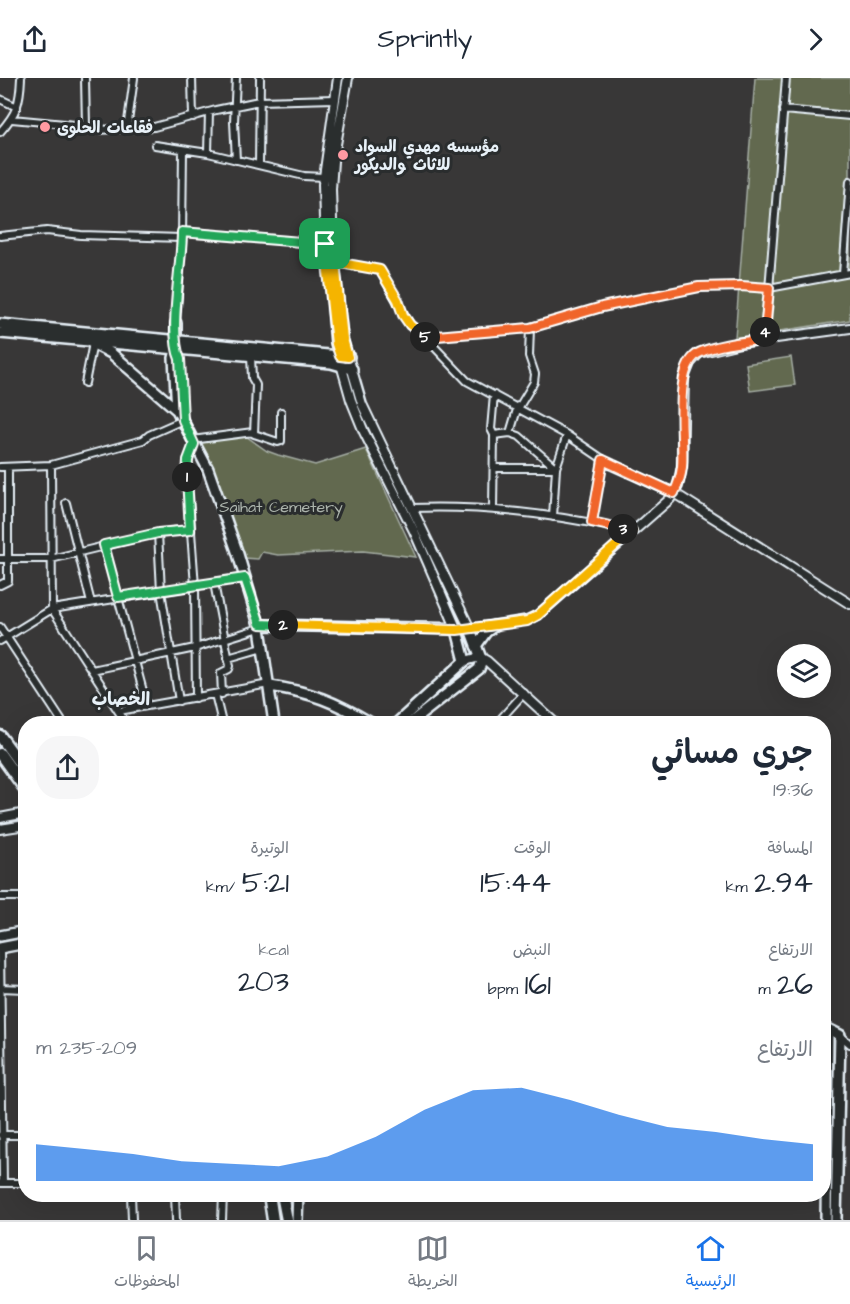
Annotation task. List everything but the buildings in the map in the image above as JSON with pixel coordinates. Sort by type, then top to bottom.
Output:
[{"type":"main road","points":[[176,323],[174,358],[177,410]]},
{"type":"main road","points":[[0,324],[251,356],[331,363],[347,367]]},
{"type":"main road","points":[[0,333],[91,342],[344,357]]},
{"type":"main road","points":[[91,342],[111,353],[177,410],[208,469],[260,626],[273,716]]},
{"type":"main road","points":[[176,346],[180,359],[183,420]]},
{"type":"main road","points":[[260,626],[470,629],[482,661],[479,669],[419,716]]},
{"type":"main road","points":[[476,646],[486,632],[494,626]]},
{"type":"main road","points":[[405,716],[465,661],[457,630]]},
{"type":"main road","points":[[270,685],[331,700],[359,716]]},
{"type":"main road","points":[[0,736],[18,761]]},
{"type":"main road","points":[[0,754],[18,779]]},
{"type":"main road","points":[[0,936],[18,933]]},
{"type":"main road","points":[[0,948],[18,945]]},
{"type":"main road","points":[[831,1030],[840,1035],[836,1220]]},
{"type":"main road","points":[[270,1202],[273,1220]]},
{"type":"main road","points":[[284,1202],[287,1220]]},
{"type":"main road","points":[[297,1220],[298,1202]]},
{"type":"main road","points":[[826,1202],[826,1220]]},
{"type":"street","points":[[0,132],[12,118],[17,107],[21,78]]},
{"type":"street","points":[[85,78],[86,126]]},
{"type":"street","points":[[127,129],[134,78]]},
{"type":"street","points":[[192,78],[192,117]]},
{"type":"street","points":[[236,78],[234,122],[236,160]]},
{"type":"street","points":[[259,165],[260,78]]},
{"type":"street","points":[[338,78],[324,177],[325,244],[336,344],[344,357]]},
{"type":"street","points":[[348,78],[333,161],[331,189],[344,357],[362,404],[470,629],[527,621],[538,615],[670,499],[678,486],[682,466],[684,378],[690,363],[699,353],[765,339],[850,328]]},
{"type":"street","points":[[765,339],[786,78]]},
{"type":"street","points":[[0,99],[17,107]]},
{"type":"street","points":[[12,118],[86,126],[98,130],[127,129],[154,127],[258,101],[335,99]]},
{"type":"street","points":[[783,110],[850,116]]},
{"type":"street","points":[[208,153],[209,112]]},
{"type":"street","points":[[155,145],[208,153],[304,176],[324,177]]},
{"type":"street","points":[[176,323],[182,235],[183,150]]},
{"type":"street","points":[[425,337],[530,328],[602,307],[699,287],[769,288],[846,273],[850,181]]},
{"type":"street","points":[[0,236],[47,231],[81,235],[182,235],[325,244]]},
{"type":"street","points":[[335,262],[380,270],[410,325],[425,337],[467,381],[567,435],[603,460],[674,493],[850,604]]},
{"type":"street","points":[[510,433],[518,407],[534,382],[535,374],[529,356],[530,328]]},
{"type":"street","points":[[85,383],[91,342]]},
{"type":"street","points":[[251,356],[252,378],[256,385],[253,432]]},
{"type":"street","points":[[347,367],[351,400],[364,432],[414,531],[457,630]]},
{"type":"street","points":[[493,508],[494,435],[490,429],[494,395]]},
{"type":"street","points":[[196,698],[195,586],[187,478],[188,460],[193,442],[253,432],[280,442],[282,439],[281,412]]},
{"type":"street","points":[[0,467],[51,465],[143,440],[183,420]]},
{"type":"street","points":[[494,435],[510,433],[519,436],[556,468]]},
{"type":"street","points":[[553,517],[556,468],[567,435]]},
{"type":"street","points":[[592,522],[603,460]]},
{"type":"street","points":[[51,465],[51,609],[122,716]]},
{"type":"street","points":[[0,585],[8,581],[3,559],[8,467]]},
{"type":"street","points":[[495,468],[556,468]]},
{"type":"street","points":[[66,503],[91,603]]},
{"type":"street","points":[[412,508],[493,508],[592,522],[632,531]]},
{"type":"street","points":[[3,559],[51,560],[158,533],[190,530]]},
{"type":"street","points":[[158,533],[161,591],[178,701]]},
{"type":"street","points":[[104,545],[147,706]]},
{"type":"street","points":[[0,641],[51,609],[245,578]]},
{"type":"street","points":[[214,583],[230,668],[220,675],[221,716]]},
{"type":"street","points":[[92,670],[195,648],[260,626]]},
{"type":"street","points":[[0,627],[58,716]]},
{"type":"street","points":[[228,658],[263,648]]},
{"type":"street","points":[[465,661],[480,657],[548,716]]},
{"type":"street","points":[[119,711],[270,685]]},
{"type":"street","points":[[503,716],[524,693]]},
{"type":"street","points":[[0,818],[18,815]]},
{"type":"street","points":[[0,829],[18,826]]},
{"type":"street","points":[[0,897],[18,897]]},
{"type":"street","points":[[0,948],[1,1183],[18,1183]]},
{"type":"street","points":[[0,988],[18,989]]},
{"type":"street","points":[[840,1035],[850,1044]]},
{"type":"street","points":[[1,1135],[18,1135]]},
{"type":"street","points":[[131,1202],[132,1220]]},
{"type":"street","points":[[176,1202],[176,1220]]},
{"type":"street","points":[[222,1220],[223,1202]]},
{"type":"green space","points":[[755,78],[850,78],[850,320],[735,338]]},
{"type":"green space","points":[[791,357],[795,385],[750,391],[746,364]]},
{"type":"green space","name":"Saihat Cemetery","points":[[239,435],[247,437],[267,451],[315,465],[366,449],[416,557],[363,551],[278,555],[262,552],[258,559],[243,558],[199,441]]},
{"type":"place","name":"فقاعات الحلوى","points":[[45,127]]},
{"type":"place","name":"مؤسسه مهدي السواد للاثاث والديكور","points":[[343,155]]},
{"type":"district","name":"الخصاب","points":[[121,699]]},
{"type":"route","points":[[182,232],[325,244],[336,344],[340,356],[348,357],[343,339],[335,262],[380,270],[398,300],[403,315],[410,325],[425,337],[530,328],[602,307],[699,287],[741,286],[769,288],[765,339],[699,353],[690,363],[682,392],[682,466],[678,486],[674,493],[603,460],[592,522],[632,531],[538,615],[527,621],[457,630],[260,624],[245,578],[118,597],[104,545],[158,533],[190,530],[187,478],[188,460],[194,444],[183,420],[180,359],[176,350],[182,232]]}]
